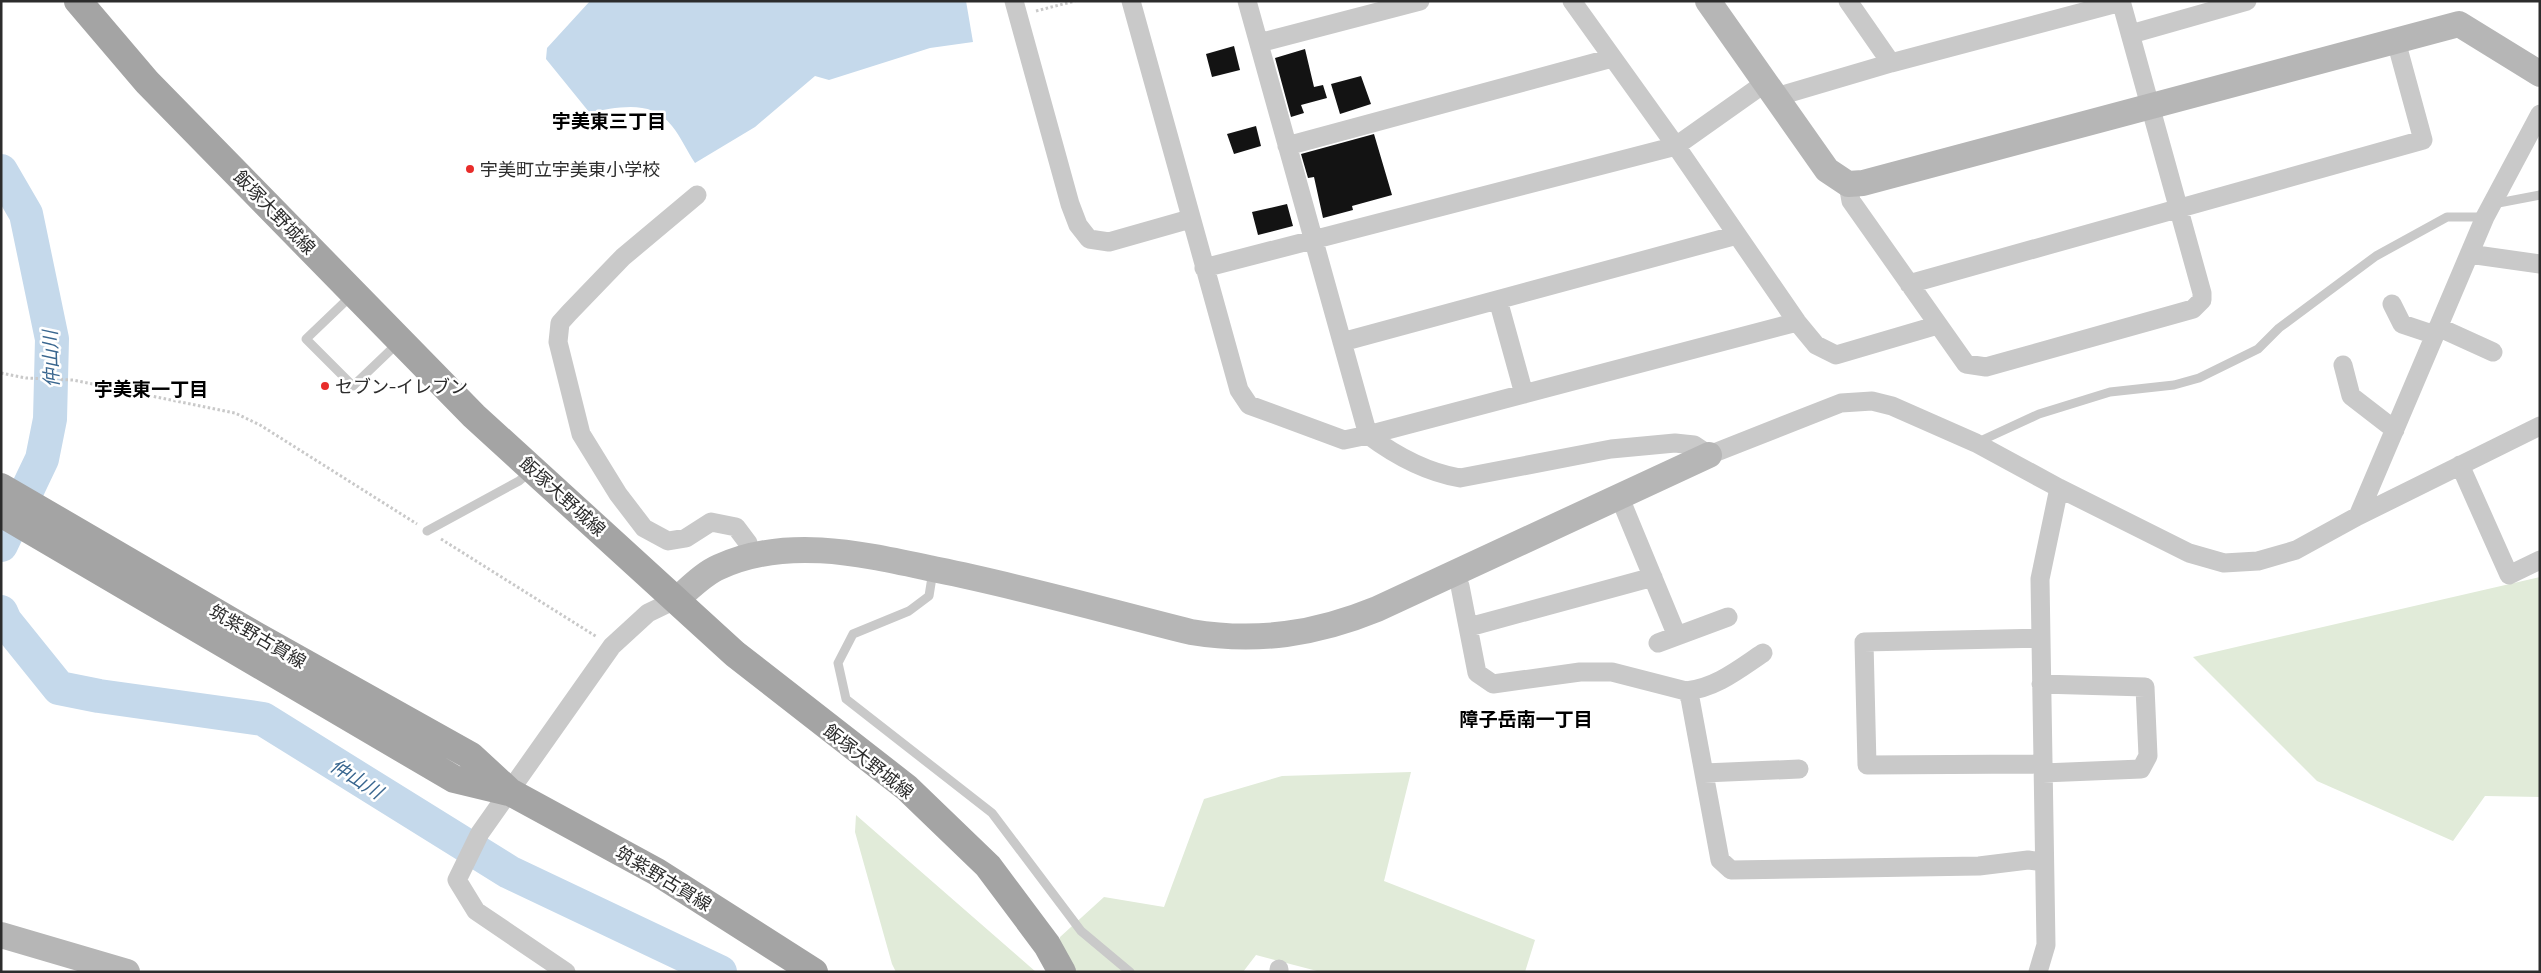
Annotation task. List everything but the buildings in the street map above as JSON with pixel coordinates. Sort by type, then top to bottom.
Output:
[{"type":"main road","name":"飯塚大野城線","points":[[78,1],[147,82],[474,416],[677,599],[735,654],[907,788],[988,866],[1047,945],[1062,972]]},
{"type":"main road","name":"筑紫野古賀線","points":[[2,496],[454,779],[510,792],[657,872],[814,972]]},
{"type":"street","points":[[1131,1],[1239,390],[1249,405],[1344,440],[1797,322]]},
{"type":"street","points":[[1247,1],[1368,435],[1391,452],[1410,462],[1443,475],[1460,478],[1610,449],[1675,443],[1694,445],[1709,455]]},
{"type":"street","points":[[1259,43],[1420,1]]},
{"type":"street","points":[[1572,1],[1676,146],[1797,322],[1816,345],[1836,355],[1938,325]]},
{"type":"street","points":[[1708,1],[1827,170],[1848,184],[1863,183],[2459,24],[2540,74]]},
{"type":"street","points":[[1848,1],[1891,63]]},
{"type":"street","points":[[1204,268],[1676,146],[1770,90],[1891,63],[2121,2],[2202,292],[2202,300],[2193,309],[1986,367],[1966,364],[1851,201],[1848,184]]},
{"type":"street","points":[[2131,34],[2238,3]]},
{"type":"street","points":[[1016,8],[1070,204],[1078,225],[1089,239],[1109,242],[1190,219]]},
{"type":"street","points":[[1909,284],[2422,140],[2396,41]]},
{"type":"street","points":[[1287,146],[1612,58]]},
{"type":"street","points":[[2358,516],[2488,210],[2540,114]]},
{"type":"street","points":[[696,195],[623,257],[569,313],[560,324],[558,342],[582,434],[618,494],[644,528],[668,540],[686,538],[712,522],[736,527],[748,543],[752,557]]},
{"type":"street","points":[[1342,342],[1737,235]]},
{"type":"street","points":[[2469,254],[2540,264]]},
{"type":"street","points":[[1498,300],[1524,394]]},
{"type":"street","points":[[2392,304],[2402,324],[2436,331],[2493,352]]},
{"type":"street","points":[[2343,364],[2352,396],[2395,430]]},
{"type":"street","points":[[566,972],[476,911],[457,880],[480,833],[612,646],[648,613],[677,599],[704,576],[719,567],[752,557],[790,551],[821,550],[852,553],[1018,587],[1191,632],[1222,637],[1283,636],[1349,621],[1620,498],[1709,455],[1840,403],[1872,401],[1892,406],[1976,443],[2059,488],[2190,553],[2224,563],[2258,561],[2296,550],[2358,516],[2540,426]]},
{"type":"street","points":[[2460,465],[2509,575],[2540,560]]},
{"type":"street","points":[[2038,972],[2046,945],[2040,579],[2059,488]]},
{"type":"street","points":[[1620,498],[1677,636]]},
{"type":"street","points":[[1454,572],[1460,586],[1477,674],[1493,684],[1580,672],[1612,672],[1686,691],[1702,690],[1724,680],[1763,653]]},
{"type":"street","points":[[1469,627],[1653,577]]},
{"type":"street","points":[[1658,644],[1728,617]]},
{"type":"street","points":[[2041,638],[1864,642],[1867,765],[2141,769],[2148,756],[2145,687],[2041,684]]},
{"type":"street","points":[[1686,691],[1690,698],[1720,860],[1731,870],[1979,866],[2028,860],[2044,862]]},
{"type":"street","points":[[1704,773],[1799,769]]},
{"type":"street","points":[[1,935],[127,972]]},
{"type":"lane","points":[[1976,443],[2039,414],[2110,392],[2174,385],[2199,378],[2258,349],[2301,311],[2376,256],[2447,217],[2488,210],[2540,195]]},
{"type":"lane","points":[[354,293],[306,339],[353,386],[400,341]]},
{"type":"lane","points":[[427,531],[519,480],[534,469]]},
{"type":"lane","points":[[933,569],[929,596],[909,612],[853,634],[838,663],[846,699],[992,813],[1081,930],[1130,972]]},
{"type":"path","points":[[1016,8],[1075,1]]},
{"type":"path","points":[[1,373],[26,378],[73,380],[235,413],[260,425],[612,646]]},
{"type":"green space","points":[[2540,577],[2540,797],[2485,796],[2453,841],[2317,781],[2193,657]]},
{"type":"green space","points":[[1411,772],[1384,881],[1535,940],[1525,972],[1321,972],[1256,955],[1243,972],[1054,972],[1060,937],[1104,897],[1164,907],[1204,799],[1282,776]]},
{"type":"green space","points":[[856,815],[1036,972],[896,972],[892,964],[855,832]]},
{"type":"water","points":[[590,1],[966,1],[973,42],[930,48],[829,80],[815,76],[755,127],[695,163],[675,130],[664,117],[654,111],[634,107],[589,112],[546,59],[547,48]]},
{"type":"waterway","name":"仲山川","points":[[1,171],[26,214],[52,339],[50,419],[42,459],[1,545]]},
{"type":"waterway","name":"仲山川","points":[[1,612],[5,621],[59,688],[99,696],[263,719],[509,872],[720,972]]},
{"type":"place","name":"宇美町立宇美東小学校","points":[[470,169]]},
{"type":"place","name":"セブン-イレブン","points":[[325,386]]},
{"type":"district","name":"宇美東三丁目","points":[[609,120]]},
{"type":"district","name":"宇美東一丁目","points":[[151,388]]},
{"type":"district","name":"障子岳南一丁目","points":[[1526,718]]}]
